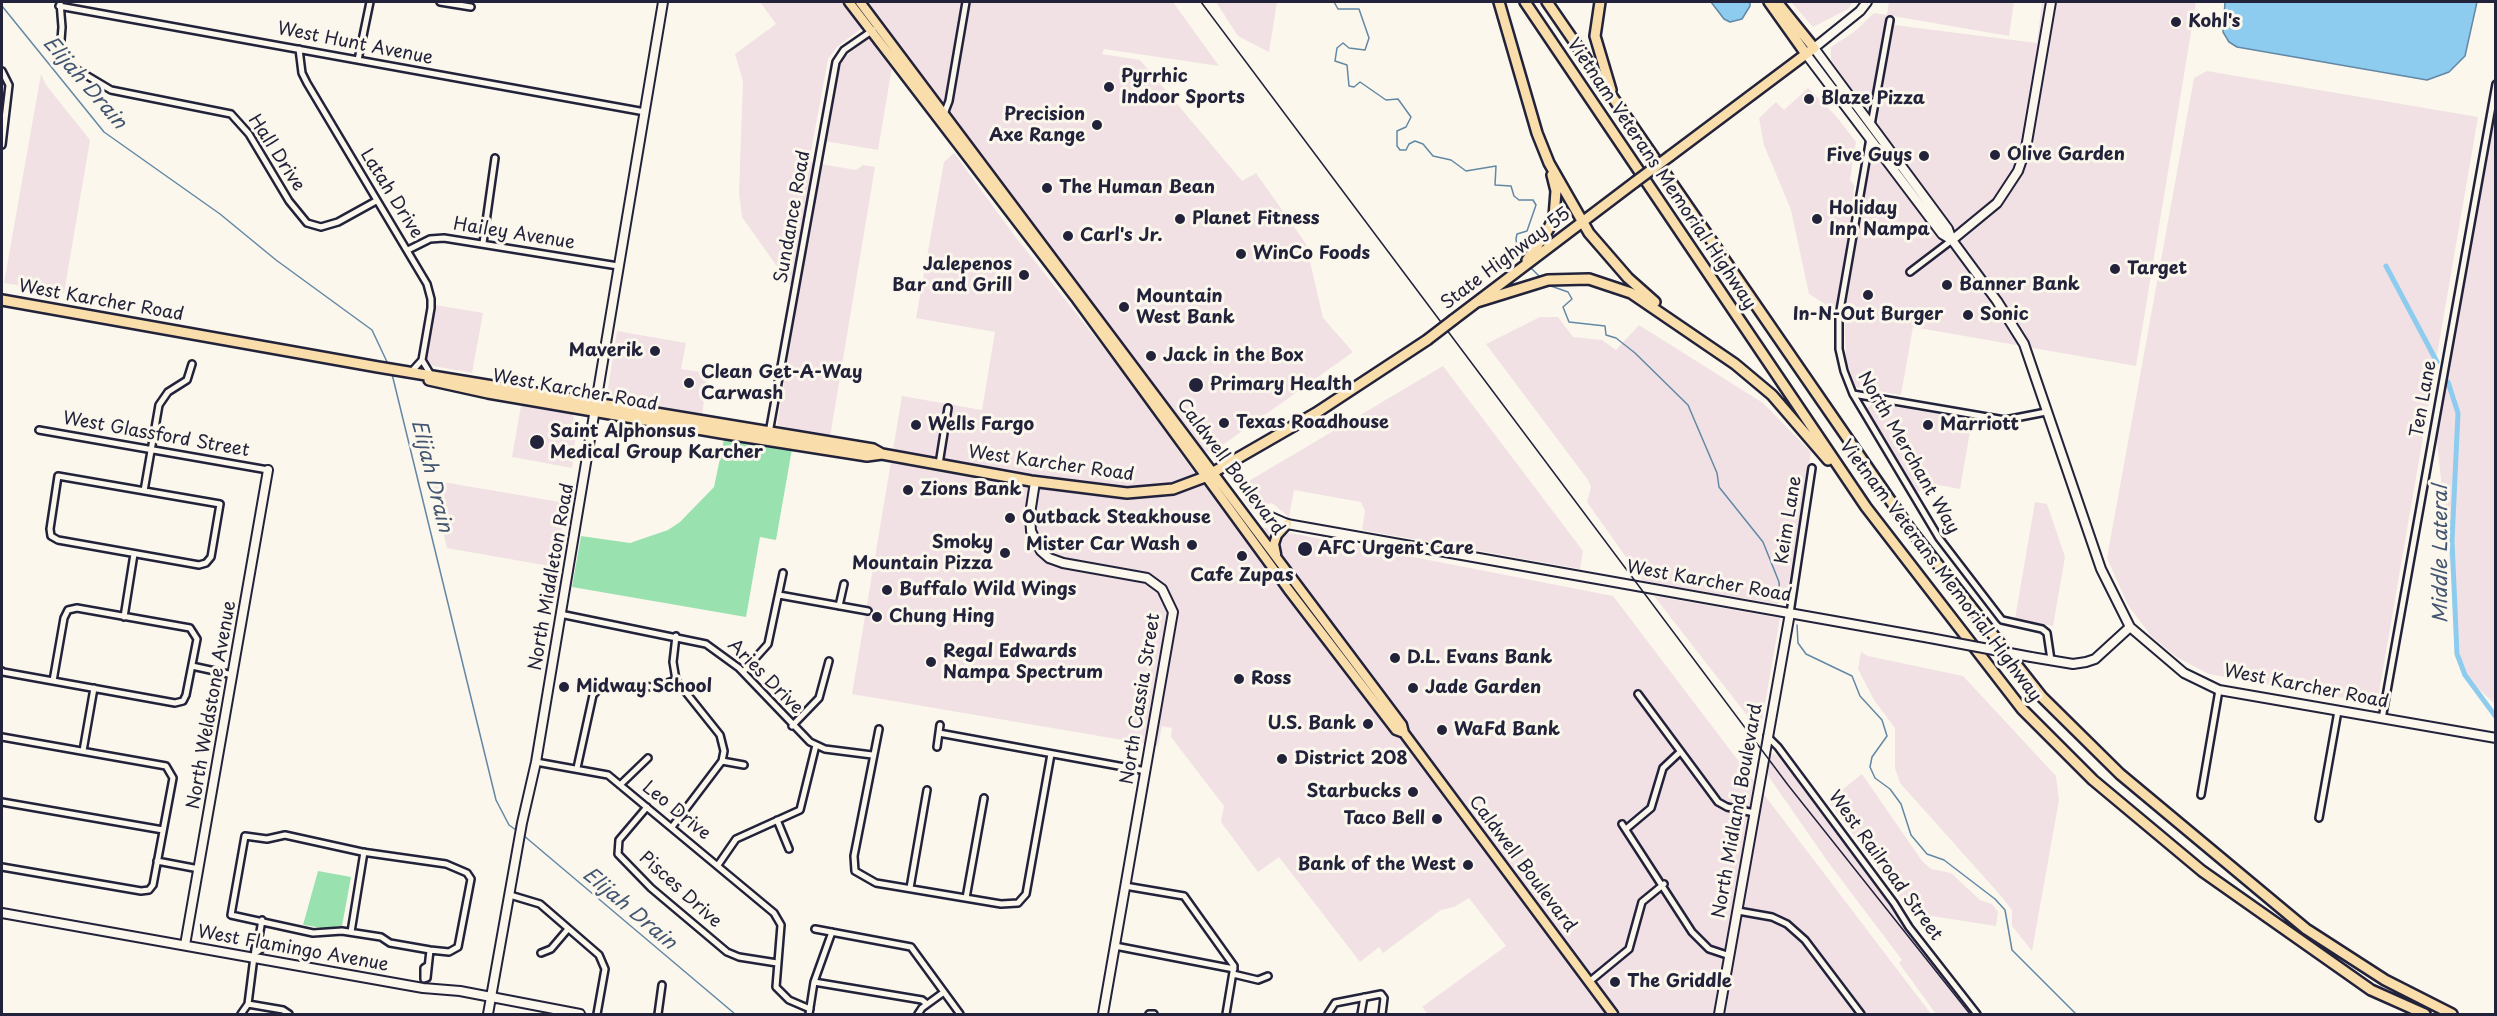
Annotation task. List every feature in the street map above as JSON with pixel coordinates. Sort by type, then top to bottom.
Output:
[{"type":"highway","points":[[1498,2],[1537,133],[1549,163],[1584,220],[1589,233],[1635,285],[1772,395],[1866,507]]},
{"type":"highway","name":"Vietnam Veterans Memorial Highway","points":[[1525,2],[1866,507],[2022,709],[2093,780],[2211,878],[2371,990],[2426,1014]]},
{"type":"highway","name":"Vietnam Veterans Memorial Highway","points":[[1547,2],[1734,270],[1910,529],[2042,697],[2120,774],[2306,929],[2395,985],[2452,1014]]},
{"type":"highway","points":[[1600,2],[1595,22],[1596,43],[1616,104]]},
{"type":"highway","points":[[1769,2],[1810,51]]},
{"type":"highway","points":[[1777,2],[1810,51]]},
{"type":"highway","name":"State Highway 55","points":[[1209,474],[1316,413],[1427,340],[1810,51]]},
{"type":"highway","points":[[1520,72],[1535,134],[1553,178],[1557,205],[1548,231],[1520,269]]},
{"type":"highway","points":[[1477,302],[1548,280],[1589,279],[1631,293],[1735,364]]},
{"type":"highway","name":"West Karcher Road","points":[[2,300],[431,375],[860,455],[882,454],[1035,482],[1127,493],[1173,489],[1209,474]]},
{"type":"highway","name":"West Karcher Road","points":[[407,371],[480,391],[873,449],[882,454]]},
{"type":"main road","points":[[849,2],[875,28]]},
{"type":"main road","points":[[860,2],[875,28]]},
{"type":"main road","name":"Caldwell Boulevard","points":[[875,28],[1111,339],[1396,730],[1404,733]]},
{"type":"main road","name":"Caldwell Boulevard","points":[[1209,474],[1277,557],[1402,724],[1404,733],[1613,1014]]},
{"type":"main road","points":[[1277,557],[1274,544],[1277,535],[1287,524]]},
{"type":"street","points":[[358,60],[370,2]]},
{"type":"street","points":[[440,2],[471,7]]},
{"type":"street","name":"North Middleton Road","points":[[488,1014],[522,823],[536,762],[663,2]]},
{"type":"street","points":[[942,117],[949,101],[966,2]]},
{"type":"street","points":[[1810,51],[1860,11],[1867,2]]},
{"type":"street","points":[[1910,272],[1997,203],[2018,171],[2026,148],[2051,2]]},
{"type":"street","name":"West Hunt Avenue","points":[[59,4],[645,112]]},
{"type":"street","name":"Hall Drive","points":[[59,4],[62,27],[61,59],[111,90],[231,114],[249,134],[303,220],[312,226],[321,227],[338,222],[376,201]]},
{"type":"street","points":[[1870,126],[1890,20]]},
{"type":"street","name":"Sundance Road","points":[[769,433],[836,62],[844,50],[875,28]]},
{"type":"street","name":"Latah Drive","points":[[299,49],[302,73],[307,83],[427,284],[431,299],[422,360]]},
{"type":"street","name":"West Karcher Road","points":[[1810,51],[1948,229],[1952,240],[1997,301],[2024,344],[2101,569],[2130,627],[2184,673],[2219,690],[2496,738]]},
{"type":"street","name":"West Karcher Road","points":[[1810,51],[1870,138],[1942,234],[1952,240]]},
{"type":"street","points":[[2,71],[9,84],[2,145]]},
{"type":"street","name":"Ten Lane","points":[[2382,719],[2496,84]]},
{"type":"street","points":[[1870,138],[1876,141],[1895,165],[1900,166]]},
{"type":"street","name":"North Merchant Way","points":[[1870,138],[1838,334],[1844,371],[1853,394],[1931,527],[2002,620],[2042,629],[2047,633],[2050,660]]},
{"type":"street","points":[[483,243],[495,158]]},
{"type":"street","name":"Hailey Avenue","points":[[408,250],[436,238],[483,243],[618,266]]},
{"type":"street","points":[[407,371],[422,360],[431,375]]},
{"type":"street","points":[[144,491],[159,405],[168,392],[187,380],[192,364]]},
{"type":"street","points":[[1853,394],[2005,420],[2046,412]]},
{"type":"street","points":[[939,464],[948,408]]},
{"type":"street","name":"West Glassford Street","points":[[39,430],[268,470]]},
{"type":"street","name":"Keim Lane","points":[[1790,613],[1812,468]]},
{"type":"street","name":"North Weldstone Avenue","points":[[185,945],[268,470]]},
{"type":"street","points":[[58,476],[144,491],[220,504],[211,557],[206,563],[199,565],[134,554],[58,540],[51,536],[50,529],[58,476]]},
{"type":"street","name":"North Cassia Street","points":[[1035,482],[1030,514],[1031,531],[1041,551],[1049,558],[1063,563],[1147,578],[1162,589],[1170,604],[1172,622],[1102,1014]]},
{"type":"street","name":"West Karcher Road","points":[[1271,517],[1287,524],[2073,664],[2095,659],[2130,627]]},
{"type":"street","points":[[124,617],[134,554]]},
{"type":"street","points":[[743,672],[768,644],[783,573]]},
{"type":"street","points":[[839,606],[844,584]]},
{"type":"street","points":[[779,595],[868,611]]},
{"type":"street","points":[[2,671],[53,681],[175,703],[183,700],[186,695],[196,639],[194,632],[189,628],[77,609],[68,610],[64,618],[53,681]]},
{"type":"street","name":"North Midland Boulevard","points":[[1719,1014],[1790,613]]},
{"type":"street","name":"Aries Drive","points":[[560,614],[706,644],[719,651],[743,672],[792,726],[816,745],[825,749],[872,755]]},
{"type":"street","points":[[672,827],[722,760],[723,744],[720,735],[676,680],[673,662],[676,636]]},
{"type":"street","points":[[792,726],[819,698],[829,660]]},
{"type":"street","points":[[192,666],[233,675]]},
{"type":"street","points":[[577,768],[593,695],[598,690],[615,685],[655,687],[676,680]]},
{"type":"street","points":[[593,683],[598,690]]},
{"type":"street","points":[[83,752],[94,688]]},
{"type":"street","points":[[2201,795],[2219,690]]},
{"type":"street","points":[[1638,694],[1718,802],[1727,807],[1754,813]]},
{"type":"street","points":[[2319,818],[2338,711]]},
{"type":"street","points":[[937,747],[940,725]]},
{"type":"street","points":[[879,729],[872,755],[854,856],[855,871],[858,875],[876,883],[1001,904],[1018,903],[1026,894],[1051,754]]},
{"type":"street","points":[[939,734],[1146,771]]},
{"type":"street","name":"West Railroad Street","points":[[1767,736],[1778,747],[1894,903],[1909,927],[1977,1014]]},
{"type":"street","points":[[2,737],[166,766],[173,778],[153,885],[149,890],[141,891],[2,867]]},
{"type":"street","points":[[718,865],[736,839],[800,810],[816,745]]},
{"type":"street","points":[[1680,752],[1663,768],[1651,808],[1624,826],[1699,940],[1709,949],[1730,956]]},
{"type":"street","points":[[620,784],[648,758]]},
{"type":"street","points":[[722,760],[744,765]]},
{"type":"street","name":"Leo Drive","points":[[536,762],[608,775],[718,865],[779,919]]},
{"type":"street","points":[[910,888],[927,790]]},
{"type":"street","points":[[966,898],[984,798]]},
{"type":"street","points":[[2,802],[163,830]]},
{"type":"street","name":"Pisces Drive","points":[[647,807],[620,840],[618,854],[651,888],[727,952],[739,957],[777,963]]},
{"type":"street","points":[[777,820],[789,849]]},
{"type":"street","points":[[245,836],[267,839],[285,836],[364,852],[446,864],[470,878],[458,947],[449,952],[430,950],[351,932],[313,933],[231,915],[245,836]]},
{"type":"street","points":[[351,932],[364,852]]},
{"type":"street","points":[[157,861],[199,869]]},
{"type":"street","points":[[1589,982],[1629,949],[1642,902],[1664,884]]},
{"type":"street","points":[[1125,886],[1184,896],[1231,960],[1233,972],[1226,1014]]},
{"type":"street","points":[[510,895],[540,904],[599,955],[604,963],[597,1014]]},
{"type":"street","points":[[1738,911],[1771,917],[1787,924],[1805,940],[1861,1014]]},
{"type":"street","points":[[785,913],[779,919],[776,987],[780,993],[809,1012],[814,982],[832,932]]},
{"type":"street","name":"West Flamingo Avenue","points":[[2,914],[424,983],[580,1014]]},
{"type":"street","points":[[240,1014],[248,1004],[256,954],[260,950],[259,937],[262,920]]},
{"type":"street","points":[[541,953],[551,950],[568,929]]},
{"type":"street","points":[[815,929],[911,947],[960,1014]]},
{"type":"street","points":[[1115,946],[1233,972],[1258,980],[1268,976]]},
{"type":"street","points":[[424,983],[424,968],[427,966],[430,950]]},
{"type":"street","points":[[814,982],[922,1000],[927,1004]]},
{"type":"street","points":[[658,1014],[662,986]]},
{"type":"street","points":[[918,1014],[927,1004],[944,992]]},
{"type":"street","points":[[1328,1014],[1335,1003],[1381,994],[1384,998],[1382,1014]]},
{"type":"street","points":[[1361,1014],[1364,997]]},
{"type":"street","points":[[248,1004],[283,1010],[289,1014]]},
{"type":"shaded area","points":[[760,2],[842,2],[862,28],[837,47],[828,59],[809,162],[856,170],[863,165],[875,167],[830,437],[777,425],[798,296],[742,217],[739,193],[743,81],[735,54],[776,24]]},
{"type":"shaded area","points":[[867,2],[1173,2],[1219,66],[1104,49],[1102,54],[1140,60],[1242,181],[1256,173],[1306,244],[1323,318],[1353,352],[1210,454],[1203,450]]},
{"type":"shaded area","points":[[1216,2],[1277,2],[1269,52],[1238,36]]},
{"type":"shaded area","points":[[1791,2],[1853,2],[1848,9],[1813,27]]},
{"type":"shaded area","points":[[1889,2],[2014,2],[2009,36],[1887,15]]},
{"type":"shaded area","points":[[2042,2],[2196,2],[2136,366],[1913,327],[1901,395],[1856,387],[1846,360],[1844,314],[1894,25],[2037,43]]},
{"type":"shaded area","points":[[1874,13],[1887,15],[1871,107],[1865,110],[1831,60],[1831,47],[1854,32]]},
{"type":"shaded area","points":[[869,37],[892,67],[878,150],[825,141],[839,62]]},
{"type":"shaded area","points":[[2207,71],[2478,117],[2377,704],[2209,674],[2178,658],[2152,637],[2128,605],[2107,558],[2194,78]]},
{"type":"shaded area","points":[[41,74],[46,85],[90,140],[64,293],[4,283]]},
{"type":"shaded area","points":[[1808,88],[1836,116],[1856,142],[1850,180],[1854,185],[1853,207],[1836,307],[1828,306],[1809,294],[1791,210],[1764,145],[1759,118],[1776,102],[1784,110]]},
{"type":"shaded area","points":[[2495,88],[2495,704],[2462,674],[2435,424]]},
{"type":"shaded area","points":[[954,153],[1014,235],[1137,390],[1182,456],[1234,522],[1613,596],[1931,1014],[1428,1014],[1422,1007],[1506,946],[1469,898],[1454,907],[1441,910],[1383,953],[1379,947],[1360,962],[1279,857],[1258,872],[1221,822],[1224,806],[1171,737],[1172,728],[1162,726],[1158,746],[852,694],[902,396],[982,410],[995,332],[916,318],[944,162]]},
{"type":"shaded area","points":[[435,305],[483,313],[472,373],[428,365],[426,358]]},
{"type":"shaded area","points":[[1540,317],[1558,317],[1573,337],[1602,340],[1616,350],[1639,325],[1763,403],[1811,452],[1786,599],[1777,604],[1643,581],[1587,502],[1591,487],[1588,480],[1486,344]]},
{"type":"shaded area","points":[[617,331],[686,343],[681,369],[708,373],[702,415],[614,398],[608,389]]},
{"type":"shaded area","points":[[1443,366],[1583,551],[1580,569],[1362,530],[1365,511],[1361,502],[1294,490],[1289,517],[1272,503],[1254,513],[1244,500],[1242,485]]},
{"type":"shaded area","points":[[1874,403],[1972,420],[1960,489],[1933,484],[1916,493],[1867,408]]},
{"type":"shaded area","points":[[521,406],[572,414],[577,424],[572,468],[512,457]]},
{"type":"shaded area","points":[[431,480],[566,503],[555,567],[447,548]]},
{"type":"shaded area","points":[[2035,502],[2047,504],[2065,557],[2053,626],[2015,619]]},
{"type":"shaded area","points":[[1654,596],[1780,618],[1760,732]]},
{"type":"shaded area","points":[[1861,652],[1868,656],[1963,676],[2056,776],[2059,800],[2032,951],[2012,926],[2012,910],[2001,896],[1900,783],[1895,768],[1895,728],[1874,700],[1858,669]]},
{"type":"shaded area","points":[[1770,753],[1776,754],[1981,1014],[1936,1014],[1899,963],[1902,960],[1828,862],[1767,774]]},
{"type":"shaded area","points":[[1862,774],[1922,861],[1931,869],[1951,873],[1980,900],[1992,904],[1998,912],[1996,926],[1912,913],[1828,801]]},
{"type":"green space","points":[[724,439],[792,449],[776,540],[760,537],[746,617],[572,587],[581,536],[630,543],[668,530],[680,522],[714,487]]},
{"type":"green space","points":[[318,871],[351,877],[342,926],[323,928],[303,925]]},
{"type":"water","points":[[1711,2],[1750,2],[1750,6],[1742,19],[1730,22],[1724,19]]},
{"type":"water","points":[[2225,2],[2477,2],[2465,56],[2449,72],[2427,80],[2237,47],[2229,42],[2223,32]]},
{"type":"waterway","points":[[1334,2],[1338,9],[1359,9],[1369,38],[1365,50],[1349,48],[1343,43],[1337,48],[1335,61],[1347,65],[1349,86],[1354,87],[1360,82],[1386,100],[1398,99],[1411,117],[1406,127],[1397,131],[1397,146],[1400,150],[1406,150],[1409,144],[1415,141],[1423,144],[1433,156],[1451,160],[1466,171],[1496,166],[1495,185],[1511,186],[1514,196],[1519,200],[1533,200],[1536,205],[1527,231],[1517,234],[1516,239],[1518,254],[1524,260]]},
{"type":"waterway","name":"Elijah Drain","points":[[2,6],[104,132],[220,214],[276,260],[372,330],[388,364]]},
{"type":"waterway","points":[[1529,266],[1541,278]]},
{"type":"waterway","name":"Middle Lateral","points":[[2386,266],[2437,362]]},
{"type":"waterway","points":[[1548,285],[1568,292],[1572,299],[1563,307],[1569,322],[1605,326],[1606,335],[1616,338],[1635,353],[1688,405],[1717,473],[1719,487],[1763,542],[1779,582],[1780,599]]},
{"type":"waterway","name":"Elijah Drain","points":[[392,374],[496,800],[509,825],[516,830]]},
{"type":"waterway","name":"Middle Lateral","points":[[2448,382],[2458,413],[2452,541],[2457,654],[2465,675],[2496,717]]},
{"type":"waterway","points":[[1797,625],[1798,643],[1806,654],[1852,676],[1860,696],[1882,720],[1887,736],[1872,757],[1870,767],[1875,778],[1890,789],[1901,804],[1911,835],[1927,854],[1944,860],[1995,899],[2005,910],[2012,950],[2076,1014]]},
{"type":"waterway","name":"Elijah Drain","points":[[523,835],[735,1014]]},
{"type":"railway","points":[[1201,2],[1788,785],[1970,1014]]},
{"type":"place","name":"Kohl's","points":[[2176,22]]},
{"type":"place","name":"Pyrrhic Indoor Sports","points":[[1109,87]]},
{"type":"place","name":"Blaze Pizza","points":[[1809,99]]},
{"type":"place","name":"Precision Axe Range","points":[[1097,125]]},
{"type":"place","name":"Olive Garden","points":[[1995,155]]},
{"type":"place","name":"Five Guys","points":[[1924,156]]},
{"type":"place","name":"The Human Bean","points":[[1047,188]]},
{"type":"place","name":"Planet Fitness","points":[[1180,219]]},
{"type":"place","name":"Holiday Inn Nampa","points":[[1817,219]]},
{"type":"place","name":"Carl's Jr.","points":[[1068,236]]},
{"type":"place","name":"WinCo Foods","points":[[1241,254]]},
{"type":"place","name":"Target","points":[[2115,269]]},
{"type":"place","name":"Jalepenos Bar and Grill","points":[[1024,275]]},
{"type":"place","name":"Banner Bank","points":[[1947,285]]},
{"type":"place","name":"In-N-Out Burger","points":[[1868,295]]},
{"type":"place","name":"Mountain West Bank","points":[[1124,307]]},
{"type":"place","name":"Sonic","points":[[1968,315]]},
{"type":"place","name":"Maverik","points":[[655,351]]},
{"type":"place","name":"Jack in the Box","points":[[1151,356]]},
{"type":"place","name":"Clean Get-A-Way Carwash","points":[[689,383]]},
{"type":"place","name":"Primary Health","points":[[1196,385]]},
{"type":"place","name":"Texas Roadhouse","points":[[1224,423]]},
{"type":"place","name":"Wells Fargo","points":[[916,425]]},
{"type":"place","name":"Marriott","points":[[1928,425]]},
{"type":"place","name":"Saint Alphonsus Medical Group Karcher","points":[[537,442]]},
{"type":"place","name":"Zions Bank","points":[[908,490]]},
{"type":"place","name":"Outback Steakhouse","points":[[1010,518]]},
{"type":"place","name":"Mister Car Wash","points":[[1192,545]]},
{"type":"place","name":"AFC Urgent Care","points":[[1305,549]]},
{"type":"place","name":"Smoky Mountain Pizza","points":[[1005,553]]},
{"type":"place","name":"Cafe Zupas","points":[[1242,556]]},
{"type":"place","name":"Buffalo Wild Wings","points":[[887,590]]},
{"type":"place","name":"Chung Hing","points":[[877,617]]},
{"type":"place","name":"D.L. Evans Bank","points":[[1395,658]]},
{"type":"place","name":"Regal Edwards Nampa Spectrum","points":[[931,662]]},
{"type":"place","name":"Ross","points":[[1239,679]]},
{"type":"place","name":"Midway School","points":[[564,687]]},
{"type":"place","name":"Jade Garden","points":[[1413,688]]},
{"type":"place","name":"U.S. Bank","points":[[1368,724]]},
{"type":"place","name":"WaFd Bank","points":[[1442,730]]},
{"type":"place","name":"District 208","points":[[1282,759]]},
{"type":"place","name":"Starbucks","points":[[1413,792]]},
{"type":"place","name":"Taco Bell","points":[[1437,819]]},
{"type":"place","name":"Bank of the West","points":[[1468,865]]},
{"type":"place","name":"The Griddle","points":[[1615,982]]}]
